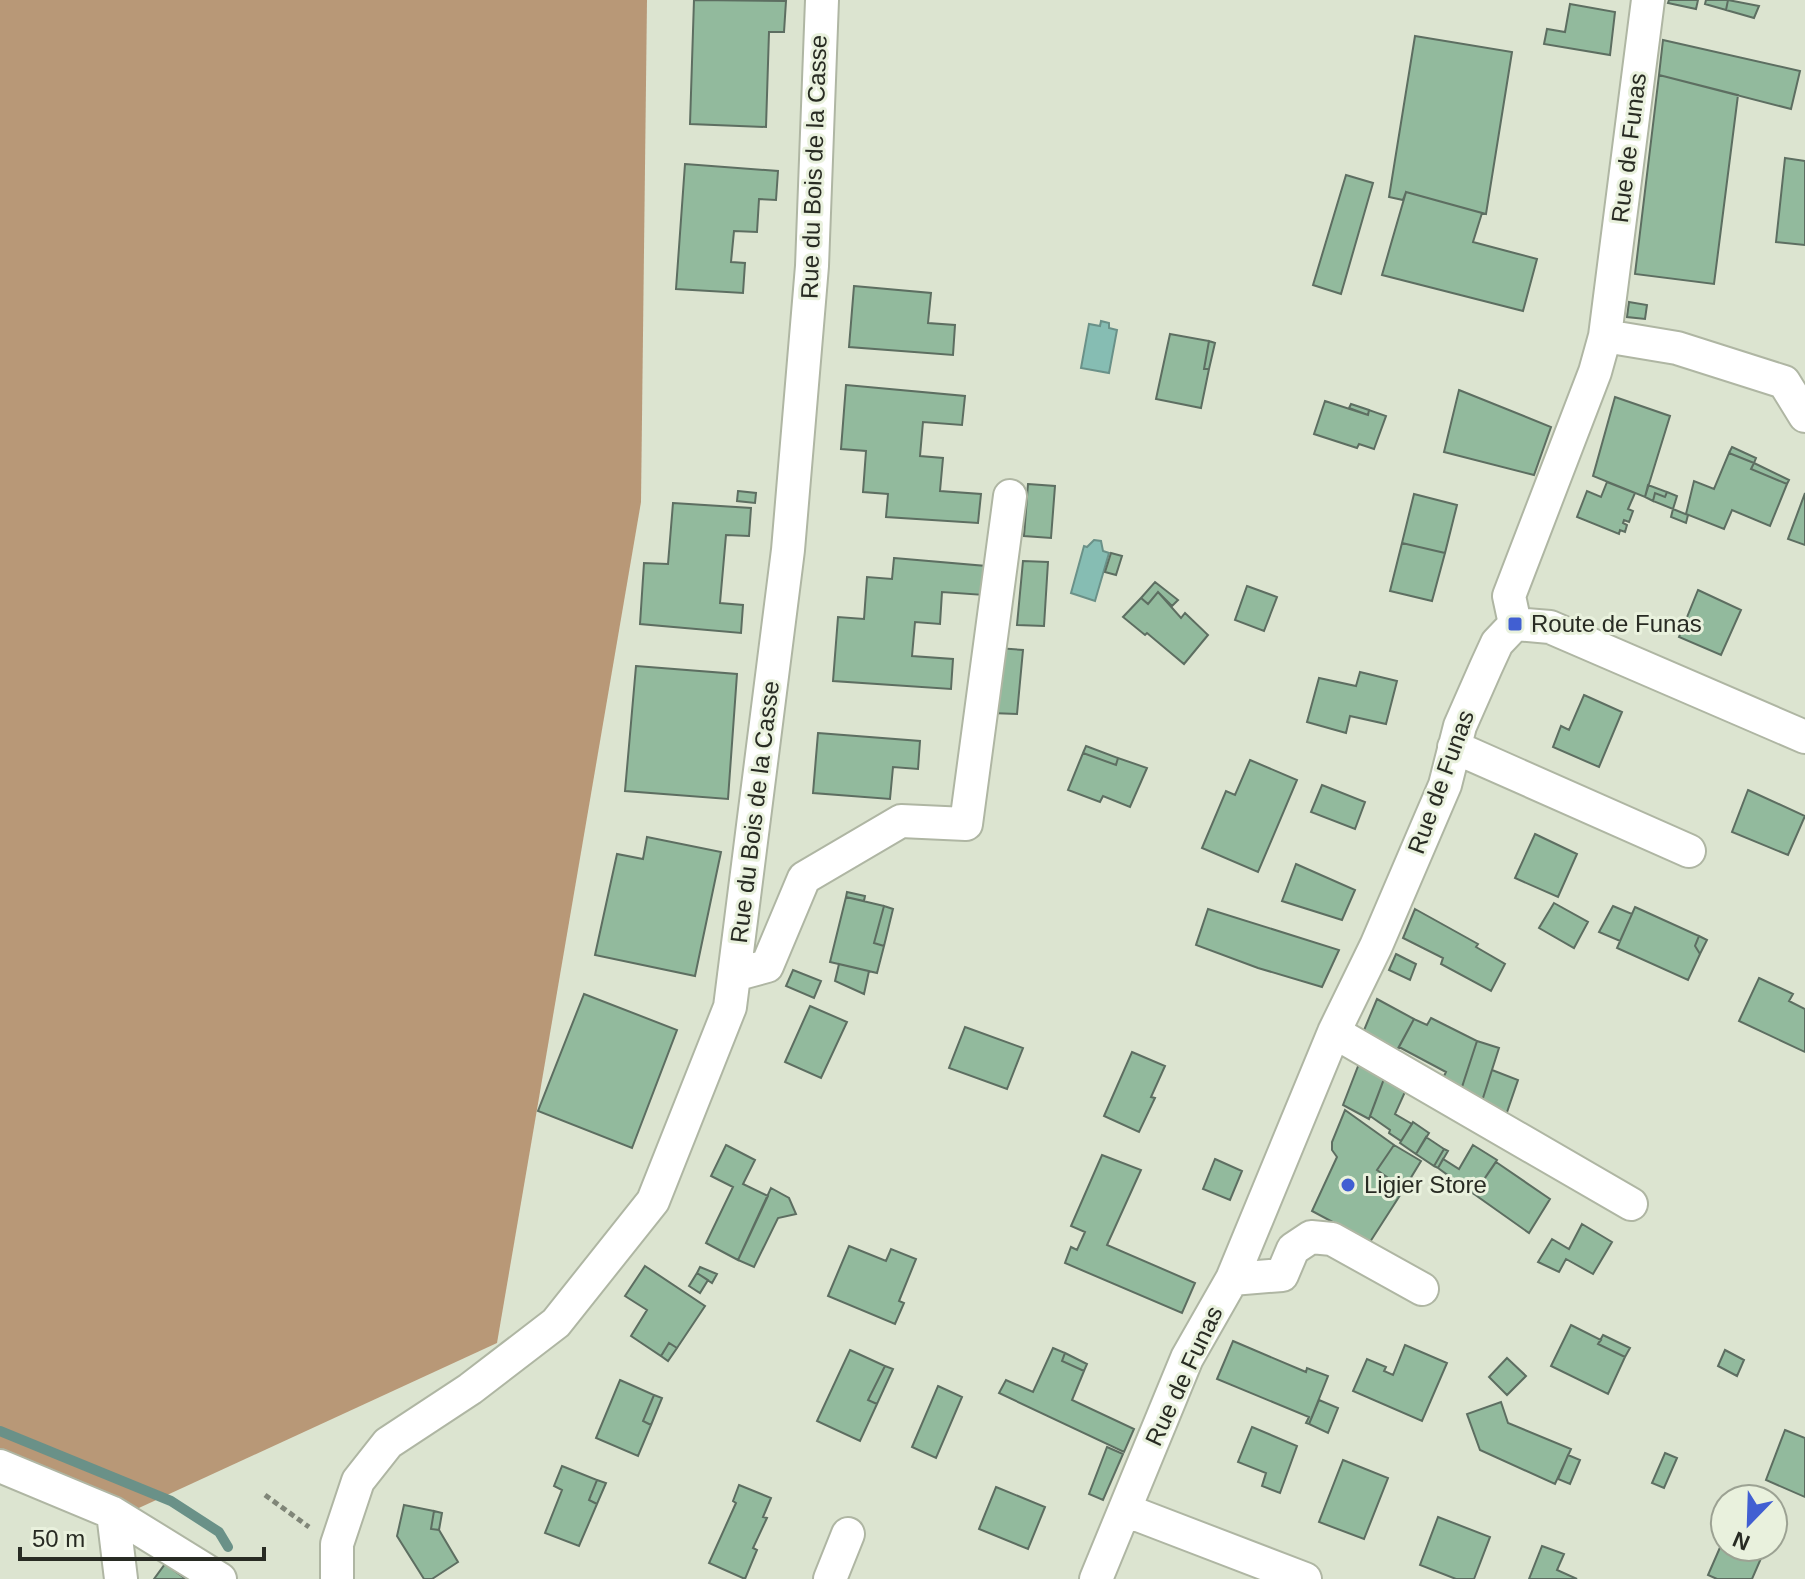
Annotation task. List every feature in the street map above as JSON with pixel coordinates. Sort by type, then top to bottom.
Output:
[{"type":"street","name":"Rue du Bois de la Casse","points":[[337,1579],[337,1544],[358,1481],[388,1443],[470,1389],[556,1323],[653,1201],[730,1007],[788,550],[812,266],[822,0]]},
{"type":"street","name":"Rue de Funas","points":[[1096,1579],[1187,1358],[1232,1279],[1334,1032],[1376,946],[1445,785],[1460,726],[1497,643],[1515,624],[1509,596],[1595,372],[1605,336],[1648,0]]},
{"type":"street","points":[[1605,336],[1677,348],[1784,382],[1805,416]]},
{"type":"street","points":[[734,975],[767,966],[804,878],[901,821],[966,824],[1010,496]]},
{"type":"street","points":[[1515,624],[1550,627],[1805,737]]},
{"type":"street","points":[[1454,747],[1689,851]]},
{"type":"street","points":[[1334,1032],[1631,1204]]},
{"type":"street","points":[[1232,1279],[1282,1275],[1293,1249],[1311,1237],[1332,1239],[1422,1289]]},
{"type":"street","points":[[0,1466],[113,1513],[220,1579]]},
{"type":"street","points":[[357,1579],[352,1565],[358,1481]]},
{"type":"street","points":[[1125,1510],[1305,1579]]},
{"type":"street","points":[[113,1513],[121,1579]]},
{"type":"street","points":[[830,1579],[848,1534]]},
{"type":"path","points":[[265,1495],[337,1544]]},
{"type":"shaded area","points":[[0,0],[647,0],[641,502],[497,1343],[128,1513],[0,1478]]},
{"type":"water","points":[[1101,321],[1117,330],[1109,373],[1081,368],[1089,324],[1100,326]]},
{"type":"water","points":[[1094,540],[1101,541],[1103,551],[1109,553],[1095,601],[1071,593],[1084,546],[1087,547]]},
{"type":"building","points":[[694,0],[786,1],[784,32],[769,32],[766,127],[690,124]]},
{"type":"building","points":[[1669,0],[1698,0],[1696,9],[1668,3]]},
{"type":"building","points":[[1706,0],[1728,0],[1726,10],[1705,4]]},
{"type":"building","points":[[1728,0],[1759,6],[1754,18],[1726,10]]},
{"type":"building","points":[[1570,4],[1615,12],[1610,55],[1544,44],[1547,29],[1565,32]]},
{"type":"building","points":[[1415,36],[1512,52],[1486,214],[1406,192],[1403,200],[1389,197]]},
{"type":"building","points":[[1663,40],[1800,71],[1791,109],[1659,75]]},
{"type":"building","points":[[1659,75],[1738,95],[1714,284],[1635,274]]},
{"type":"building","points":[[1785,158],[1805,161],[1805,245],[1776,242]]},
{"type":"building","points":[[685,164],[778,171],[776,200],[759,199],[757,232],[734,231],[731,262],[745,263],[743,293],[676,289]]},
{"type":"building","points":[[1346,175],[1373,183],[1341,294],[1313,285]]},
{"type":"building","points":[[1406,192],[1482,213],[1473,242],[1537,259],[1523,311],[1382,275]]},
{"type":"building","points":[[854,286],[931,293],[928,323],[955,325],[953,355],[849,347]]},
{"type":"building","points":[[1629,302],[1647,305],[1645,319],[1627,317]]},
{"type":"building","points":[[1170,334],[1209,341],[1204,369],[1209,369],[1201,408],[1156,399]]},
{"type":"building","points":[[1209,341],[1215,343],[1209,369],[1204,369]]},
{"type":"building","points":[[846,385],[965,396],[962,425],[923,422],[920,456],[943,458],[940,491],[981,494],[978,523],[886,517],[888,494],[863,492],[866,451],[841,449]]},
{"type":"building","points":[[1459,390],[1551,427],[1534,475],[1444,452]]},
{"type":"building","points":[[1615,397],[1670,416],[1645,497],[1593,476]]},
{"type":"building","points":[[1325,401],[1368,415],[1369,410],[1386,416],[1374,449],[1359,444],[1357,448],[1314,434]]},
{"type":"building","points":[[1351,404],[1369,410],[1368,415],[1349,408]]},
{"type":"building","points":[[1732,447],[1756,458],[1754,463],[1729,453]]},
{"type":"building","points":[[1729,453],[1754,463],[1751,469],[1787,484],[1770,526],[1732,510],[1724,529],[1686,514],[1694,481],[1714,489]]},
{"type":"building","points":[[1754,463],[1789,480],[1787,484],[1751,469]]},
{"type":"building","points":[[1607,482],[1635,493],[1628,509],[1633,511],[1629,522],[1624,520],[1623,523],[1627,525],[1625,532],[1620,530],[1619,534],[1577,517],[1587,491],[1601,497]]},
{"type":"building","points":[[1028,484],[1055,486],[1051,538],[1024,536]]},
{"type":"building","points":[[1648,485],[1667,492],[1665,497],[1655,493],[1653,501],[1645,497]]},
{"type":"building","points":[[738,491],[756,493],[755,503],[737,501]]},
{"type":"building","points":[[1667,492],[1677,496],[1673,509],[1653,501],[1655,493],[1665,497]]},
{"type":"building","points":[[1805,493],[1805,545],[1788,539]]},
{"type":"building","points":[[1414,494],[1457,505],[1445,553],[1402,543]]},
{"type":"building","points":[[673,503],[751,508],[749,536],[726,535],[720,603],[743,605],[741,633],[640,624],[644,563],[668,564]]},
{"type":"building","points":[[1673,509],[1688,515],[1686,523],[1671,517]]},
{"type":"building","points":[[1402,543],[1445,553],[1432,601],[1390,591]]},
{"type":"building","points":[[1111,553],[1122,556],[1116,575],[1105,572]]},
{"type":"building","points":[[894,558],[986,566],[984,595],[942,592],[940,624],[915,622],[912,656],[953,659],[951,689],[833,681],[838,617],[864,619],[867,577],[892,579]]},
{"type":"building","points":[[1023,561],[1048,562],[1044,626],[1017,625]]},
{"type":"building","points":[[1155,582],[1178,600],[1172,606],[1158,592],[1148,604],[1141,598]]},
{"type":"building","points":[[1247,586],[1277,597],[1264,631],[1235,620]]},
{"type":"building","points":[[1698,590],[1741,610],[1721,655],[1679,637]]},
{"type":"building","points":[[1158,592],[1181,618],[1185,613],[1208,635],[1184,664],[1123,617],[1141,598],[1148,604]]},
{"type":"building","points":[[997,648],[1023,650],[1017,714],[991,713]]},
{"type":"building","points":[[636,666],[737,674],[728,799],[625,791]]},
{"type":"building","points":[[1360,672],[1397,681],[1386,724],[1350,716],[1346,733],[1307,722],[1319,678],[1356,686]]},
{"type":"building","points":[[1584,695],[1622,712],[1599,767],[1553,747],[1561,726],[1569,730]]},
{"type":"building","points":[[818,733],[920,741],[918,769],[893,767],[890,799],[813,793]]},
{"type":"building","points":[[1086,746],[1118,758],[1116,765],[1083,753]]},
{"type":"building","points":[[1083,753],[1116,765],[1118,758],[1147,768],[1130,807],[1103,796],[1100,802],[1068,790]]},
{"type":"building","points":[[1250,760],[1297,780],[1258,872],[1202,848],[1226,791],[1235,795]]},
{"type":"building","points":[[1322,785],[1365,802],[1355,829],[1311,812]]},
{"type":"building","points":[[1748,790],[1805,816],[1788,855],[1732,832]]},
{"type":"building","points":[[1535,834],[1577,854],[1558,897],[1515,878]]},
{"type":"building","points":[[647,837],[721,852],[695,976],[595,955],[617,854],[643,859]]},
{"type":"building","points":[[1296,864],[1355,890],[1342,920],[1282,901]]},
{"type":"building","points":[[847,892],[865,896],[864,901],[846,897]]},
{"type":"building","points":[[846,897],[884,906],[874,943],[884,946],[877,973],[830,962]]},
{"type":"building","points":[[1554,903],[1588,922],[1574,948],[1539,928]]},
{"type":"building","points":[[884,906],[893,909],[884,946],[874,943]]},
{"type":"building","points":[[1613,906],[1632,914],[1620,941],[1599,932]]},
{"type":"building","points":[[1635,907],[1699,936],[1695,946],[1700,954],[1688,980],[1617,948]]},
{"type":"building","points":[[1208,909],[1339,950],[1322,987],[1196,945]]},
{"type":"building","points":[[1415,909],[1478,944],[1476,947],[1505,964],[1491,991],[1441,964],[1443,958],[1403,938]]},
{"type":"building","points":[[1699,936],[1707,940],[1700,954],[1695,946]]},
{"type":"building","points":[[1396,954],[1416,964],[1410,980],[1389,970]]},
{"type":"building","points":[[839,964],[869,971],[864,994],[835,981]]},
{"type":"building","points":[[793,970],[821,981],[814,998],[786,986]]},
{"type":"building","points":[[1759,978],[1793,994],[1789,1001],[1805,1009],[1805,1052],[1739,1021]]},
{"type":"building","points":[[584,994],[677,1030],[632,1148],[538,1111]]},
{"type":"building","points":[[1377,999],[1414,1019],[1396,1052],[1362,1035]]},
{"type":"building","points":[[810,1006],[847,1022],[821,1078],[785,1062]]},
{"type":"building","points":[[1431,1018],[1477,1041],[1461,1090],[1442,1080],[1446,1072],[1399,1047],[1414,1019],[1427,1025]]},
{"type":"building","points":[[965,1027],[1023,1048],[1007,1089],[949,1068]]},
{"type":"building","points":[[1477,1041],[1499,1048],[1482,1101],[1461,1090]]},
{"type":"building","points":[[1132,1052],[1165,1066],[1151,1097],[1155,1098],[1139,1132],[1104,1116]]},
{"type":"building","points":[[1362,1056],[1387,1071],[1369,1119],[1343,1105]]},
{"type":"building","points":[[1492,1070],[1518,1080],[1506,1115],[1482,1101]]},
{"type":"building","points":[[1387,1071],[1409,1083],[1395,1114],[1412,1124],[1401,1141],[1370,1116]]},
{"type":"building","points":[[1345,1110],[1394,1145],[1377,1170],[1404,1189],[1370,1242],[1312,1211],[1337,1157],[1332,1150],[1332,1142]]},
{"type":"building","points":[[1413,1122],[1429,1133],[1416,1154],[1400,1143]]},
{"type":"building","points":[[1426,1137],[1444,1149],[1434,1166],[1416,1154]]},
{"type":"building","points":[[726,1145],[755,1160],[743,1184],[768,1196],[738,1260],[706,1243],[733,1187],[711,1176]]},
{"type":"building","points":[[1394,1145],[1421,1161],[1404,1189],[1377,1170]]},
{"type":"building","points":[[1473,1145],[1497,1160],[1474,1194],[1438,1168],[1443,1159],[1459,1169]]},
{"type":"building","points":[[1444,1149],[1448,1151],[1438,1168],[1434,1166]]},
{"type":"building","points":[[1102,1155],[1141,1170],[1107,1245],[1195,1283],[1182,1313],[1065,1263],[1071,1247],[1077,1250],[1085,1232],[1071,1226]]},
{"type":"building","points":[[1215,1159],[1242,1171],[1230,1200],[1203,1189]]},
{"type":"building","points":[[1496,1162],[1550,1199],[1529,1233],[1474,1194]]},
{"type":"building","points":[[771,1188],[789,1198],[796,1214],[778,1218],[754,1267],[738,1260]]},
{"type":"building","points":[[1582,1224],[1612,1242],[1593,1274],[1566,1259],[1559,1272],[1538,1262],[1552,1239],[1569,1249]]},
{"type":"building","points":[[849,1246],[886,1261],[891,1249],[916,1259],[899,1301],[904,1303],[895,1324],[828,1296]]},
{"type":"building","points":[[645,1266],[705,1306],[677,1348],[669,1343],[661,1356],[631,1336],[647,1310],[625,1296]]},
{"type":"building","points":[[700,1267],[717,1274],[712,1283],[697,1273]]},
{"type":"building","points":[[697,1273],[708,1280],[700,1293],[689,1286]]},
{"type":"building","points":[[1571,1325],[1601,1340],[1598,1344],[1625,1357],[1608,1394],[1551,1366]]},
{"type":"building","points":[[1603,1335],[1630,1348],[1625,1357],[1598,1344]]},
{"type":"building","points":[[1233,1341],[1306,1372],[1307,1368],[1328,1376],[1309,1424],[1306,1423],[1309,1417],[1217,1379]]},
{"type":"building","points":[[669,1343],[677,1348],[668,1361],[661,1356]]},
{"type":"building","points":[[1405,1345],[1447,1363],[1422,1421],[1353,1391],[1367,1359],[1386,1367],[1384,1371],[1393,1375]]},
{"type":"building","points":[[1053,1348],[1065,1353],[1062,1361],[1084,1371],[1072,1400],[1134,1429],[1124,1452],[999,1393],[1006,1380],[1033,1392]]},
{"type":"building","points":[[850,1350],[885,1366],[868,1400],[877,1404],[860,1441],[817,1421]]},
{"type":"building","points":[[1725,1350],[1744,1360],[1737,1376],[1718,1366]]},
{"type":"building","points":[[1065,1353],[1087,1364],[1084,1371],[1062,1361]]},
{"type":"building","points":[[1507,1358],[1526,1376],[1507,1395],[1489,1377]]},
{"type":"building","points":[[885,1366],[893,1369],[877,1404],[868,1400]]},
{"type":"building","points":[[620,1380],[654,1395],[643,1421],[651,1425],[638,1456],[596,1438]]},
{"type":"building","points":[[938,1386],[962,1397],[936,1458],[912,1447]]},
{"type":"building","points":[[654,1395],[662,1398],[651,1425],[643,1421]]},
{"type":"building","points":[[1319,1400],[1338,1408],[1328,1433],[1309,1424]]},
{"type":"building","points":[[1501,1402],[1508,1423],[1571,1449],[1555,1484],[1480,1450],[1467,1414]]},
{"type":"building","points":[[1252,1427],[1297,1446],[1280,1493],[1262,1486],[1266,1473],[1238,1462]]},
{"type":"building","points":[[1785,1430],[1805,1438],[1805,1497],[1789,1490],[1789,1483],[1766,1480]]},
{"type":"building","points":[[1107,1447],[1123,1454],[1103,1500],[1089,1494]]},
{"type":"building","points":[[1665,1453],[1677,1458],[1664,1488],[1652,1483]]},
{"type":"building","points":[[1568,1455],[1580,1460],[1570,1484],[1558,1479]]},
{"type":"building","points":[[1343,1460],[1388,1478],[1364,1539],[1319,1522]]},
{"type":"building","points":[[562,1466],[597,1480],[589,1500],[597,1504],[579,1546],[545,1533],[562,1490],[554,1486]]},
{"type":"building","points":[[597,1480],[606,1483],[597,1504],[589,1500]]},
{"type":"building","points":[[739,1485],[771,1498],[763,1517],[767,1518],[753,1548],[757,1550],[745,1579],[709,1563],[736,1503],[733,1501]]},
{"type":"building","points":[[996,1487],[1045,1507],[1028,1549],[979,1529]]},
{"type":"building","points":[[404,1505],[434,1511],[431,1529],[439,1530],[458,1562],[432,1579],[424,1579],[397,1536]]},
{"type":"building","points":[[434,1511],[442,1513],[439,1530],[431,1529]]},
{"type":"building","points":[[1438,1517],[1490,1537],[1474,1579],[1456,1579],[1420,1565]]},
{"type":"building","points":[[1542,1546],[1564,1554],[1557,1570],[1577,1579],[1529,1579]]},
{"type":"building","points":[[1713,1563],[1759,1563],[1752,1579],[1717,1579],[1708,1575]]},
{"type":"building","points":[[165,1564],[186,1579],[154,1579]]},
{"type":"waterway","points":[[0,1431],[171,1501],[219,1532],[228,1547]]},
{"type":"place","name":"Route de Funas","points":[[1515,624]]},
{"type":"place","name":"Ligier Store","points":[[1348,1185]]}]
